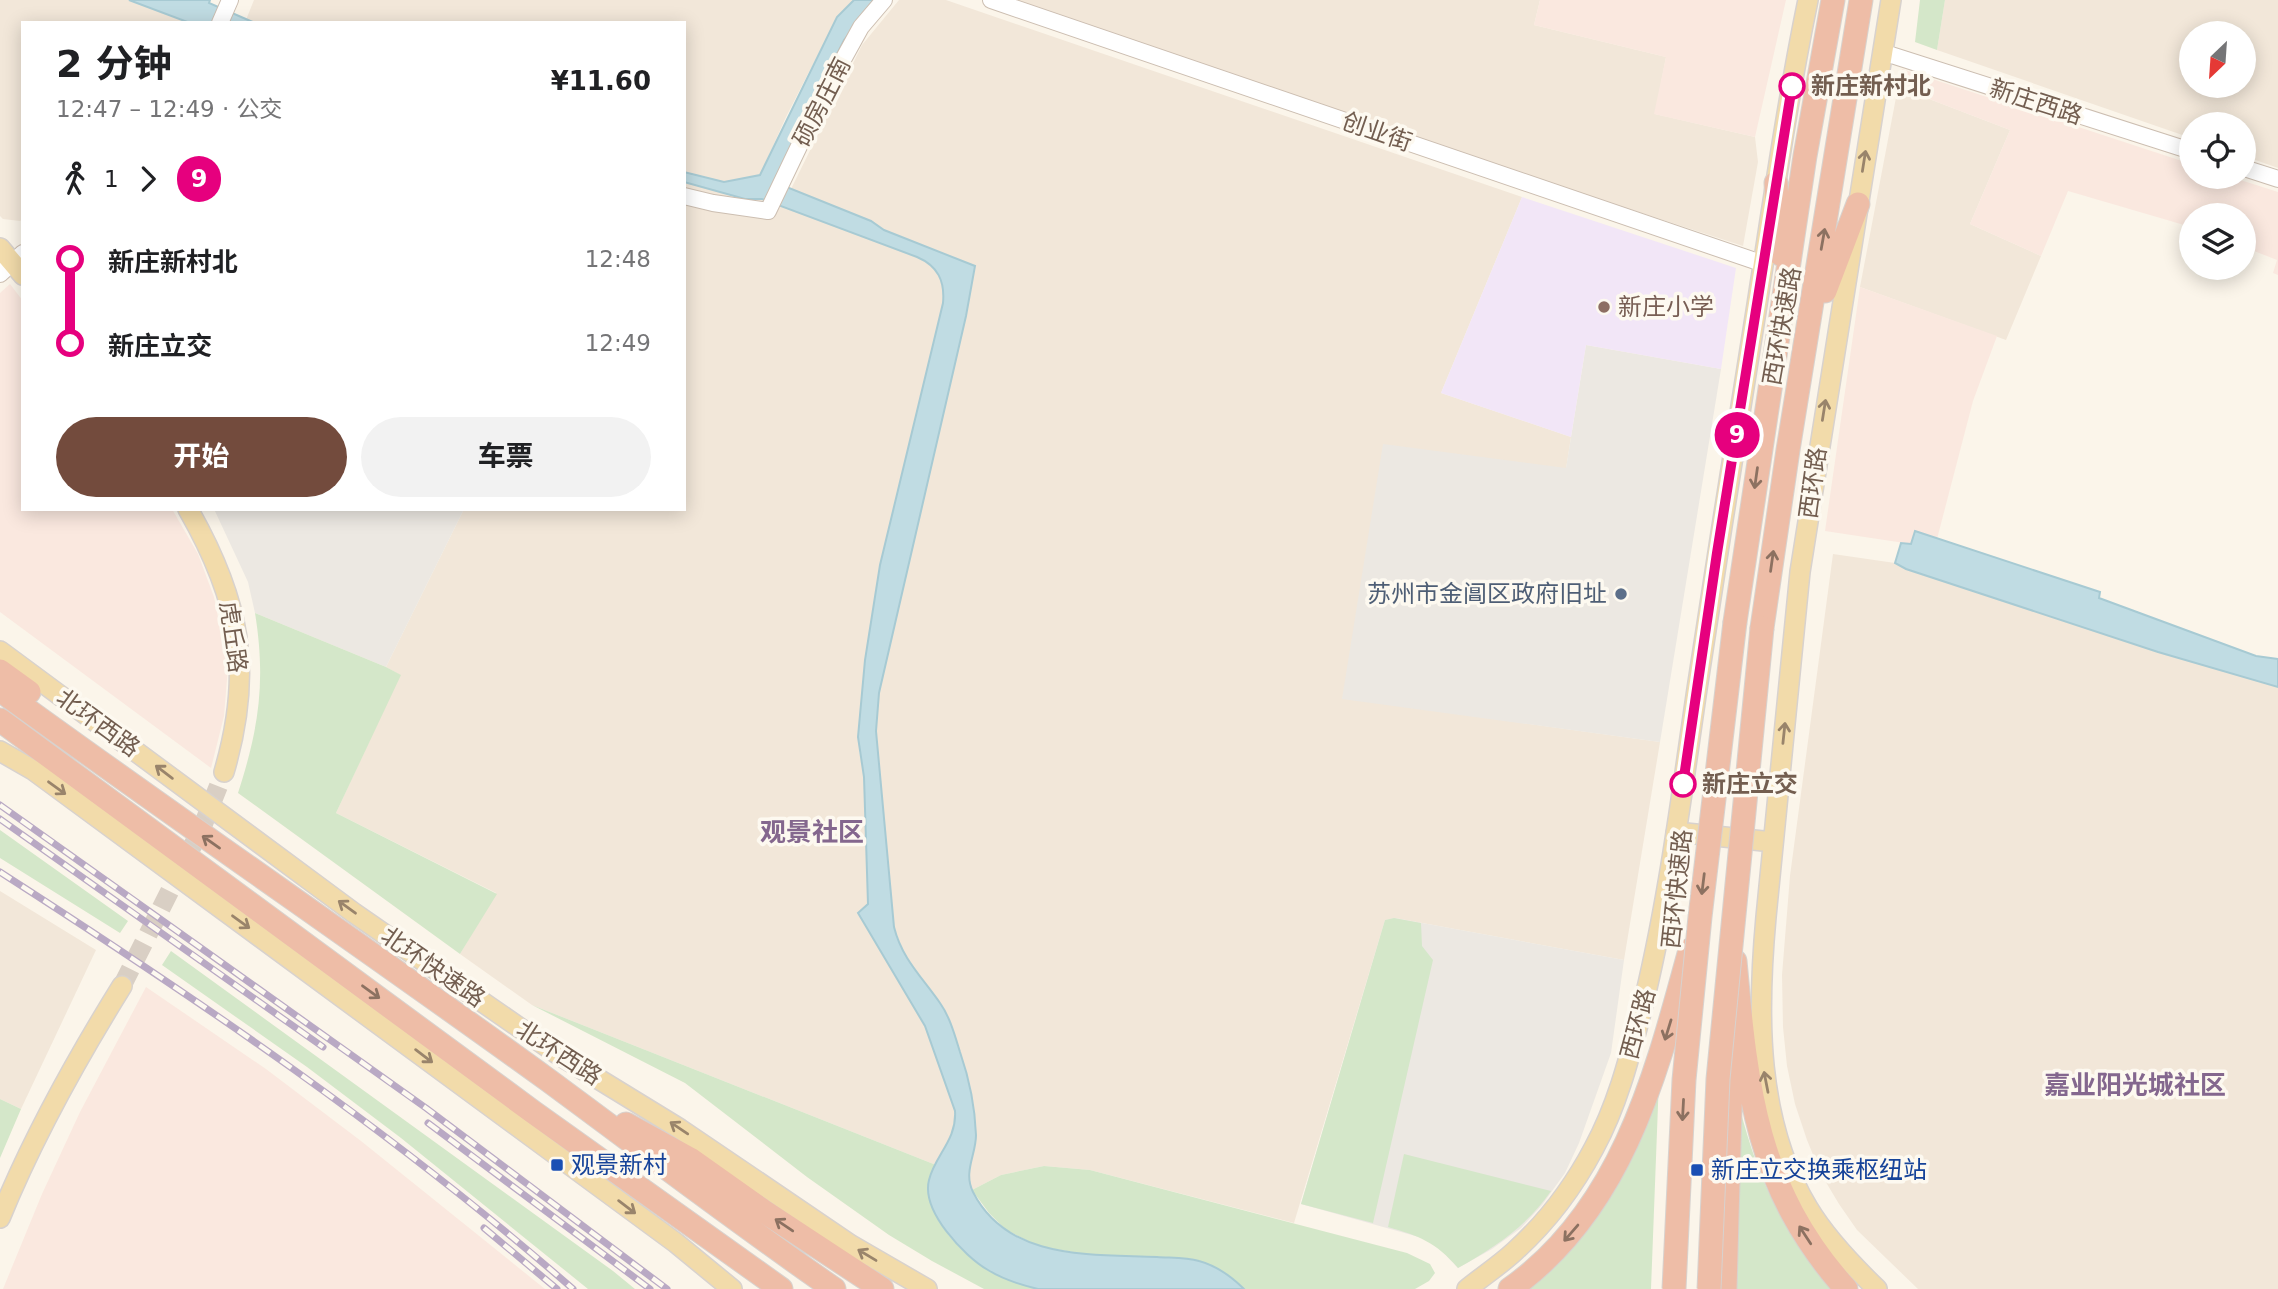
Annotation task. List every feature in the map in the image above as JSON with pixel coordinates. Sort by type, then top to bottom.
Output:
[{"type":"highway","name":"西环快速路","points":[[1674,1289],[1684,1080],[1700,917],[1735,622],[1805,156],[1833,0]]},
{"type":"highway","name":"西环快速路","points":[[1709,1289],[1718,1079],[1762,628],[1861,0]]},
{"type":"highway","points":[[1776,183],[1783,300]]},
{"type":"highway","points":[[1806,340],[1858,204]]},
{"type":"highway","points":[[0,671],[47,706],[144,794]]},
{"type":"highway","name":"北环快速路","points":[[0,690],[547,1079],[834,1289]]},
{"type":"highway","points":[[0,722],[533,1112],[781,1289]]},
{"type":"highway","points":[[1510,1289],[1542,1264],[1573,1231],[1596,1200],[1617,1164],[1655,1074],[1700,917]]},
{"type":"highway","points":[[1732,925],[1749,1092],[1761,1140],[1795,1219],[1813,1247],[1861,1286]]},
{"type":"highway","points":[[1725,1289],[1736,969]]},
{"type":"highway","points":[[547,1079],[690,1159],[773,1218],[882,1289]]},
{"type":"highway","points":[[680,1217],[761,1289]]},
{"type":"main road","name":"西环路","points":[[1467,1289],[1536,1231],[1570,1187],[1600,1137],[1622,1081],[1655,957],[1776,183],[1808,0]]},
{"type":"main road","name":"西环路","points":[[1861,1286],[1808,1208],[1791,1175],[1774,1123],[1764,1070],[1760,1016],[1761,974],[1800,572],[1891,0]]},
{"type":"main road","name":"虎丘路","points":[[189,511],[223,580],[237,637],[239,705],[234,739],[224,772]]},
{"type":"main road","name":"北环西路","points":[[0,651],[354,913],[556,1053],[680,1129],[851,1245],[927,1289]]},
{"type":"main road","points":[[0,751],[33,770],[317,977],[676,1243],[733,1289]]},
{"type":"main road","points":[[1676,832],[1773,842]]},
{"type":"main road","points":[[0,1218],[23,1162],[97,1026],[122,986]]},
{"type":"street","name":"硕房庄南","points":[[686,196],[713,203],[769,207],[823,96],[861,27],[884,0]]},
{"type":"street","name":"创业街","points":[[991,0],[1764,264]]},
{"type":"street","points":[[221,21],[229,2]]},
{"type":"street","name":"新庄西路","points":[[1882,52],[2179,147]]},
{"type":"street","points":[[2256,172],[2278,179]]},
{"type":"shaded area","points":[[0,0],[129,0],[185,21],[21,21],[21,220],[3,219],[0,216]]},
{"type":"shaded area","points":[[254,0],[854,0],[837,17],[760,175],[724,182],[686,172],[686,21],[246,20]]},
{"type":"shaded area","points":[[899,0],[946,0],[1522,197],[1441,393],[1571,437],[1566,469],[1342,698],[1660,742],[1624,960],[1395,918],[1385,920],[1294,1223],[1090,1170],[1044,1166],[1001,1175],[972,1190],[969,1184],[951,1027],[940,1002],[925,986],[905,956],[894,927],[876,731],[879,693],[966,316],[975,266],[791,189],[862,45]]},
{"type":"shaded area","points":[[1014,0],[1540,0],[1534,25],[1666,57],[1655,114],[1755,137],[1758,162],[1743,246],[1497,166]]},
{"type":"shaded area","points":[[1540,0],[1786,0],[1755,137],[1654,114],[1666,57],[1534,25]]},
{"type":"shaded area","points":[[1945,0],[2278,0],[2278,168],[2256,160],[2256,112],[2179,112],[2179,134],[1937,50]]},
{"type":"shaded area","points":[[1902,69],[2179,160],[2179,189],[2256,189],[2256,185],[2278,192],[2278,275],[2273,273],[2277,260],[2256,252],[2256,203],[2179,203],[2179,223],[2068,191],[2041,256],[1970,224],[2010,130],[1898,87]]},
{"type":"shaded area","points":[[1898,87],[2010,130],[1970,224],[2041,256],[2006,340],[1860,287]]},
{"type":"shaded area","points":[[686,183],[745,199],[762,199],[917,257],[932,266],[939,274],[944,290],[943,303],[880,565],[865,660],[859,750],[864,777],[868,904],[858,913],[925,1026],[952,1099],[956,1120],[954,1131],[936,1165],[532,1005],[460,954],[496,893],[336,813],[400,675],[386,667],[463,511],[686,511]]},
{"type":"shaded area","name":"新庄小学","points":[[1522,197],[1736,268],[1721,369],[1586,345],[1571,437],[1441,393]]},
{"type":"shaded area","points":[[10,284],[21,298],[21,511],[173,511],[198,554],[214,597],[228,667],[224,716],[211,768],[0,612],[0,293]]},
{"type":"shaded area","points":[[1860,287],[1997,336],[1973,401],[1937,539],[1915,532],[1911,544],[1825,531]]},
{"type":"shaded area","points":[[1586,345],[1721,369],[1660,742],[1342,699],[1383,444],[1566,468]]},
{"type":"shaded area","points":[[215,511],[463,511],[386,667],[255,613],[248,582]]},
{"type":"shaded area","points":[[1833,554],[1895,563],[1906,569],[2158,652],[2278,687],[2278,1289],[1918,1289],[1857,1230],[1839,1204],[1821,1174],[1795,1104],[1783,1027],[1782,975],[1790,876]]},
{"type":"shaded area","points":[[0,891],[96,950],[21,1109],[0,1099]]},
{"type":"shaded area","points":[[1395,918],[1624,960],[1611,1053],[1579,1143],[1565,1173],[1521,1228],[1492,1249],[1458,1268],[1438,1247],[1426,1239],[1301,1204],[1385,920]]},
{"type":"shaded area","points":[[146,987],[266,1069],[361,1141],[545,1289],[3,1289],[42,1194],[80,1112]]},
{"type":"green space","points":[[1920,0],[1945,0],[1937,50],[1915,42]]},
{"type":"green space","points":[[255,613],[401,675],[336,813],[497,894],[460,954],[238,793],[256,725],[260,683]]},
{"type":"green space","points":[[0,830],[128,921],[120,933],[0,858]]},
{"type":"green space","points":[[1394,918],[1421,923],[1422,946],[1433,960],[1373,1223],[1301,1204],[1385,920]]},
{"type":"green space","points":[[171,951],[635,1289],[588,1289],[401,1138],[307,1067],[162,965]]},
{"type":"green space","points":[[532,1005],[936,1165],[930,1195],[941,1225],[951,1238],[988,1270],[1013,1282],[1038,1289],[984,1289],[932,1261],[889,1235],[807,1177],[685,1083]]},
{"type":"green space","points":[[1659,1079],[1651,1289],[1517,1289],[1532,1277]]},
{"type":"green space","points":[[1733,1086],[1765,1184],[1795,1239],[1833,1289],[1726,1289]]},
{"type":"green space","points":[[0,1099],[21,1109],[0,1158]]},
{"type":"green space","points":[[1404,1154],[1551,1191],[1531,1215],[1509,1235],[1458,1268],[1426,1241],[1388,1227]]},
{"type":"green space","points":[[1044,1166],[1090,1170],[1407,1253],[1430,1264],[1435,1273],[1429,1281],[1415,1289],[1244,1289],[1234,1279],[1037,1246],[1005,1229],[972,1190],[1001,1175]]},
{"type":"water","points":[[129,0],[210,0],[209,3],[250,21],[185,21]]},
{"type":"water","points":[[854,0],[877,0],[844,40],[774,182],[975,266],[966,316],[879,693],[876,731],[894,927],[907,958],[947,1014],[969,1082],[976,1135],[970,1185],[988,1214],[1007,1231],[1029,1242],[1079,1253],[1194,1260],[1218,1269],[1244,1289],[1038,1289],[1025,1286],[994,1274],[978,1263],[946,1231],[931,1205],[929,1180],[953,1130],[955,1111],[925,1026],[858,913],[868,904],[864,777],[858,737],[865,660],[880,565],[943,303],[943,288],[935,270],[917,257],[762,199],[745,199],[686,183],[686,172],[724,182],[760,175],[837,17]]},
{"type":"water","points":[[1915,531],[2100,592],[2099,598],[2256,656],[2278,659],[2278,687],[2158,652],[1906,569],[1895,563],[1901,543],[1911,544]]},
{"type":"tunnel","points":[[122,986],[203,825],[224,772]]},
{"type":"railway","points":[[0,805],[426,1108],[667,1289]]},
{"type":"railway","points":[[0,819],[323,1047]]},
{"type":"railway","points":[[0,872],[222,1019],[366,1122],[573,1289]]},
{"type":"railway","points":[[428,1123],[650,1289]]},
{"type":"railway","points":[[484,1228],[557,1289]]},
{"type":"bus line","name":"9","points":[[1683,784],[1792,86]]},
{"type":"place","name":"新庄新村北","points":[[1792,86]]},
{"type":"place","name":"新庄小学","points":[[1604,307]]},
{"type":"place","name":"苏州市金阊区政府旧址","points":[[1621,594]]},
{"type":"place","name":"新庄立交","points":[[1683,784]]},
{"type":"place","name":"观景新村","points":[[557,1165]]},
{"type":"place","name":"新庄立交换乘枢纽站","points":[[1697,1170]]},
{"type":"district","name":"观景社区","points":[[812,832]]},
{"type":"district","name":"嘉业阳光城社区","points":[[2135,1085]]}]
